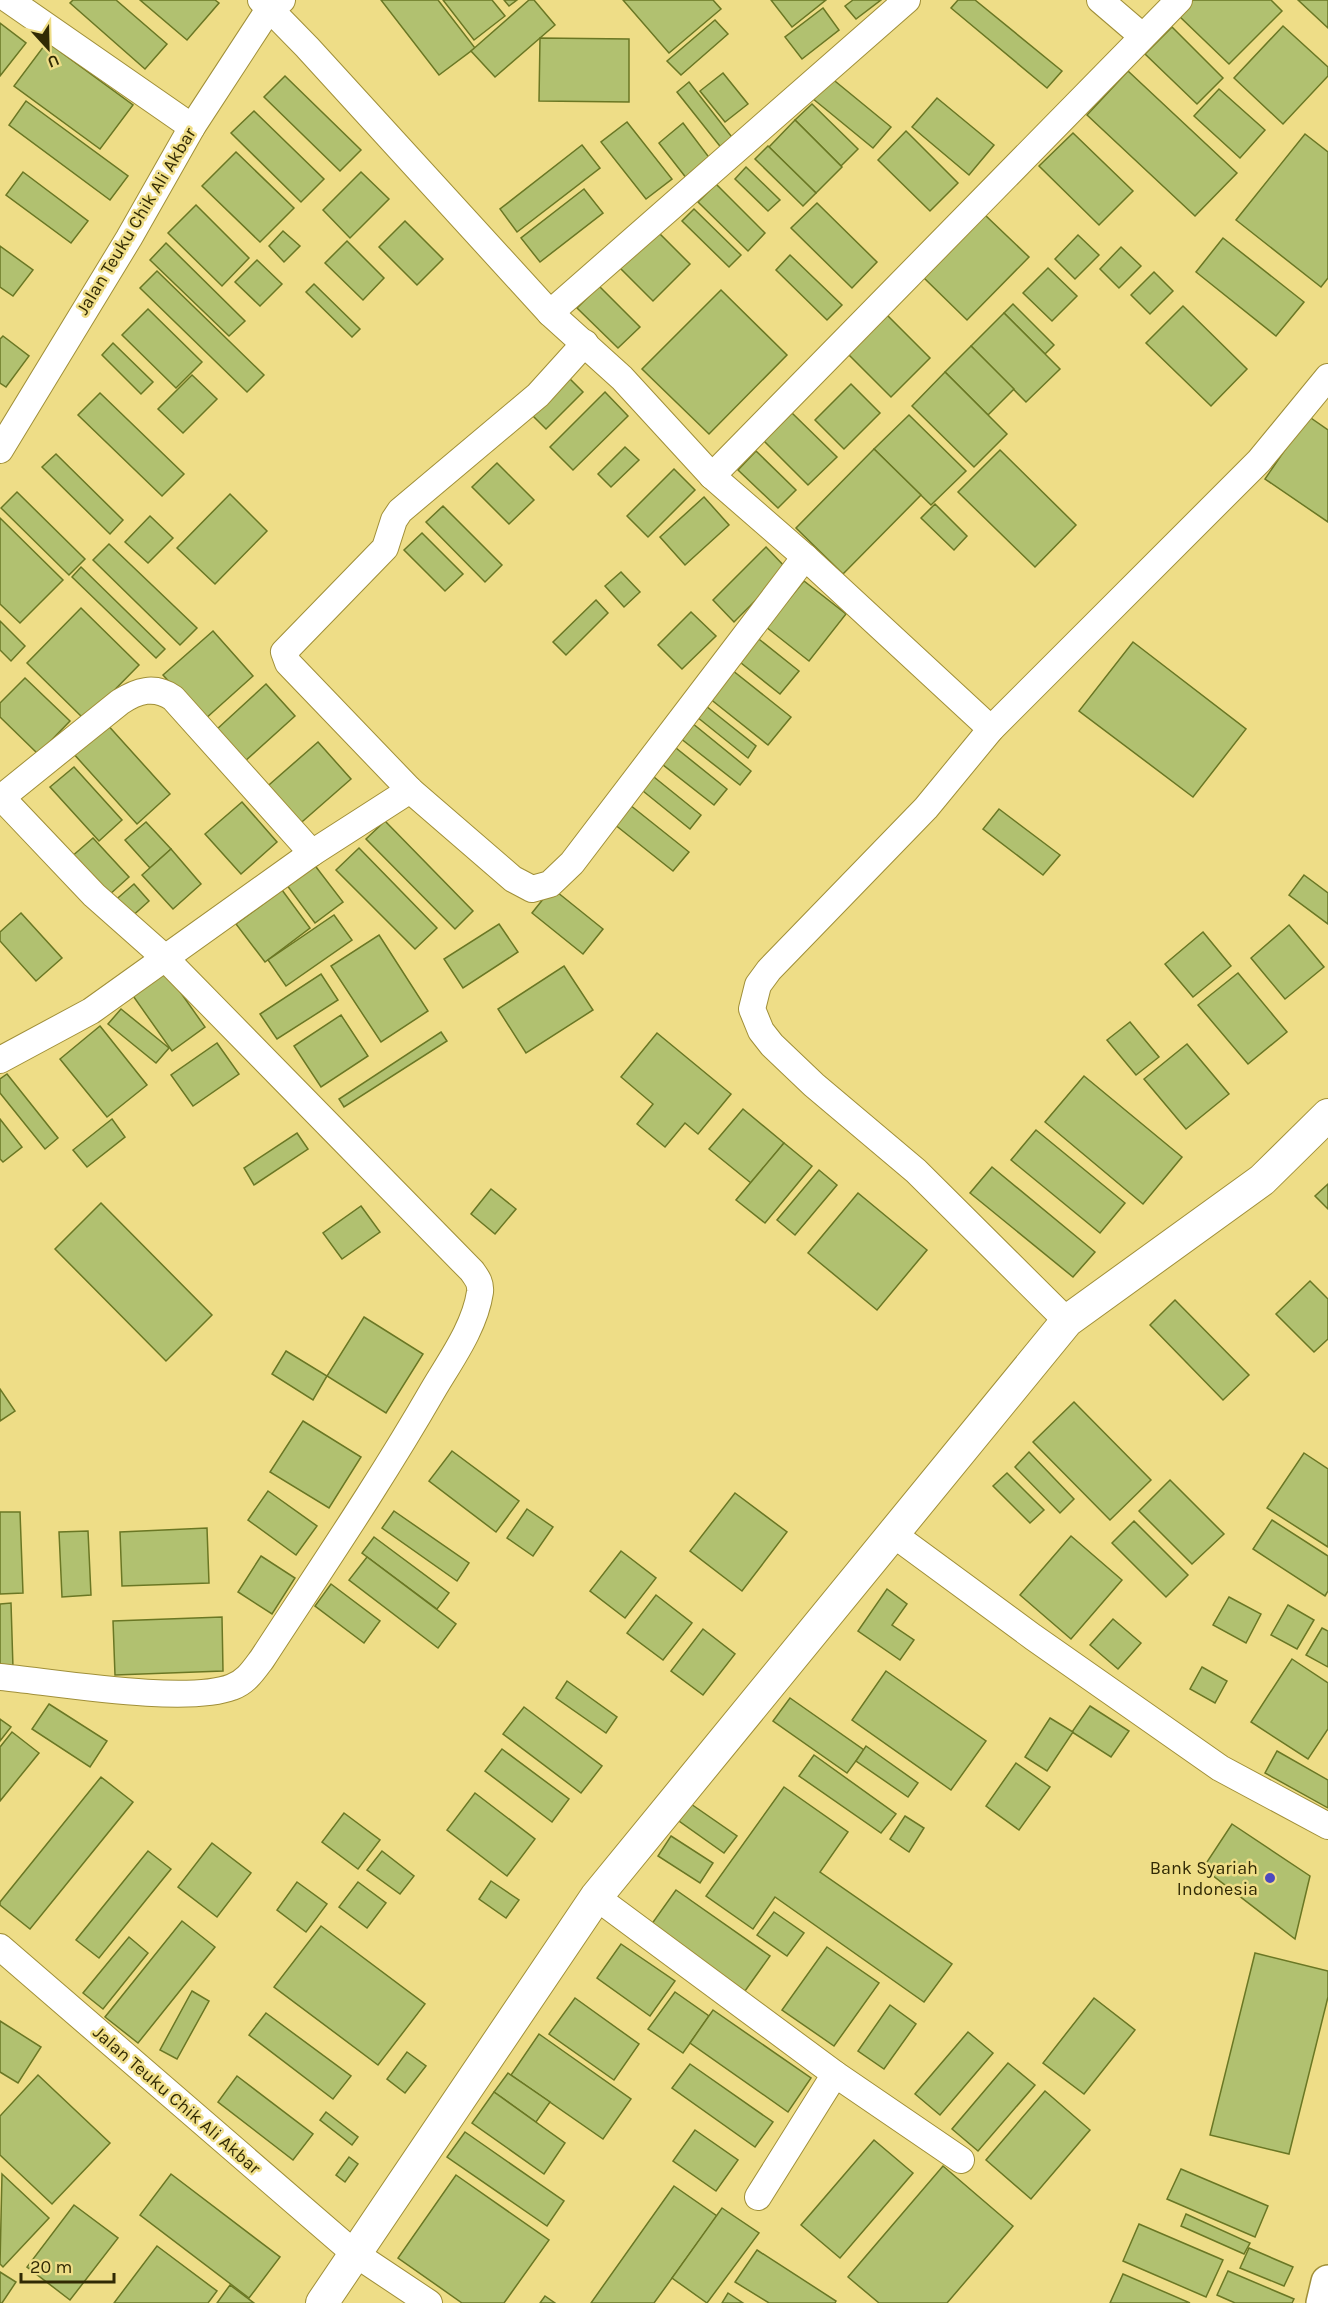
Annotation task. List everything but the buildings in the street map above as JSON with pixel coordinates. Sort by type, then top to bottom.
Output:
[{"type":"highway","points":[[1323,2303],[1328,2282]]},
{"type":"street","points":[[9,0],[192,127]]},
{"type":"street","points":[[550,313],[907,0]]},
{"type":"street","points":[[1100,0],[1142,36]]},
{"type":"street","points":[[712,476],[1179,0]]},
{"type":"street","points":[[271,3],[307,47],[550,313],[621,378],[712,476],[805,557],[992,729]]},
{"type":"street","name":"Jalan Teuku Chik Ali Akbar","points":[[0,450],[8,414],[129,237],[192,127],[271,3]]},
{"type":"street","points":[[585,343],[538,395],[400,511],[394,519],[385,548],[284,652],[288,663],[410,790],[513,879],[532,889],[550,884],[572,862],[805,557]]},
{"type":"street","points":[[1067,1321],[916,1171],[814,1085],[772,1045],[758,1026],[752,1009],[758,985],[769,970],[926,808],[992,729],[1259,461],[1328,377]]},
{"type":"street","points":[[0,1677],[150,1692],[200,1693],[226,1689],[242,1682],[262,1659],[412,1427],[474,1315],[480,1291],[479,1281],[472,1271],[164,957],[94,895],[1,796],[120,702],[140,691],[152,690],[173,698],[312,853]]},
{"type":"street","points":[[0,1060],[91,1011],[312,853],[410,790]]},
{"type":"street","points":[[322,2303],[596,1896],[1067,1321],[1262,1180],[1328,1115]]},
{"type":"street","points":[[893,1534],[1032,1637],[1220,1768],[1328,1826]]},
{"type":"street","points":[[596,1896],[835,2074],[961,2160]]},
{"type":"street","name":"Jalan Teuku Chik Ali Akbar","points":[[0,1947],[354,2253],[429,2303]]},
{"type":"street","points":[[758,2197],[835,2074]]},
{"type":"place","name":"Bank Syariah Indonesia","points":[[1270,1878]]}]
